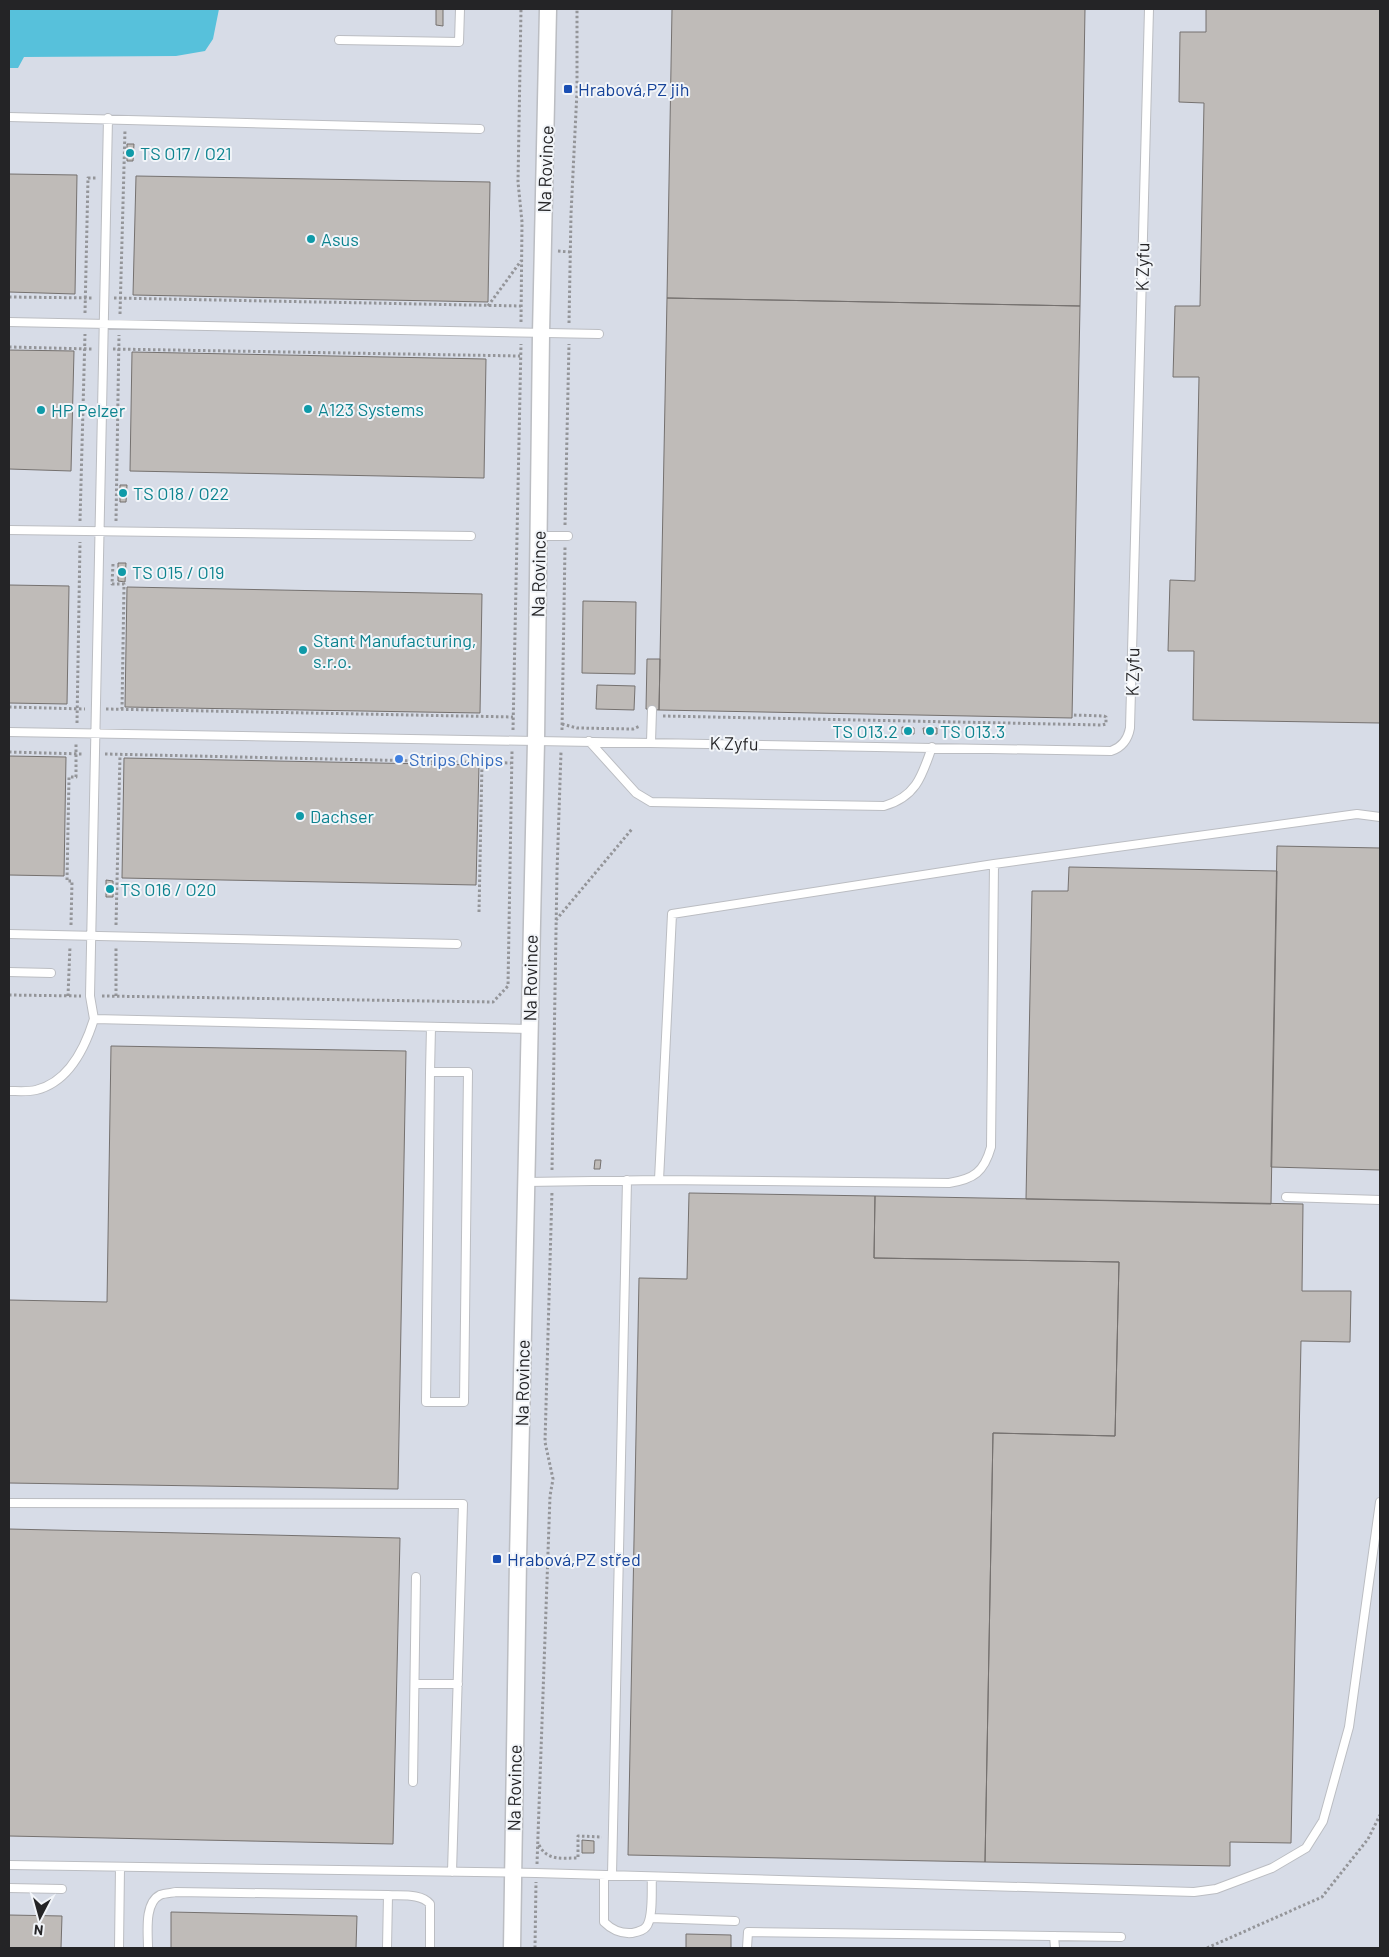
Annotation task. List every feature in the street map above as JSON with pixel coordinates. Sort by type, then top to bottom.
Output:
[{"type":"street","name":"Na Rovince","points":[[512,1948],[528,1029],[536,741],[541,334],[548,9]]},
{"type":"lane","points":[[339,40],[459,42],[460,9]]},
{"type":"lane","name":"K Zyfu","points":[[9,732],[95,735],[1112,750],[1123,744],[1129,732],[1149,9]]},
{"type":"lane","points":[[9,116],[480,129]]},
{"type":"lane","points":[[9,1091],[34,1091],[52,1085],[66,1074],[87,1041],[94,1019],[90,996],[108,118]]},
{"type":"lane","points":[[9,322],[599,334]]},
{"type":"lane","points":[[9,530],[471,536]]},
{"type":"lane","points":[[538,536],[566,536]]},
{"type":"lane","points":[[652,713],[652,742]]},
{"type":"lane","points":[[590,741],[636,793],[651,802],[855,806],[884,806],[896,803],[910,793],[919,781],[932,747]]},
{"type":"lane","points":[[659,1180],[672,914],[994,864],[1358,814],[1380,817]]},
{"type":"lane","points":[[526,1182],[659,1180],[949,1183],[972,1177],[982,1169],[988,1160],[991,1147],[994,864]]},
{"type":"lane","points":[[9,934],[456,944]]},
{"type":"lane","points":[[9,972],[51,973]]},
{"type":"lane","points":[[94,1019],[528,1029]]},
{"type":"lane","points":[[430,1072],[468,1072],[464,1402],[426,1402],[430,1072],[431,1026]]},
{"type":"lane","points":[[626,1180],[613,1837],[604,1922],[612,1930],[629,1933],[639,1932],[646,1927],[651,1918],[652,1876]]},
{"type":"lane","points":[[1286,1197],[1380,1200]]},
{"type":"lane","points":[[9,1865],[536,1873],[1194,1892],[1216,1889],[1272,1868],[1306,1848],[1323,1821],[1350,1727],[1380,1502]]},
{"type":"lane","points":[[9,1503],[463,1504],[452,1872]]},
{"type":"lane","points":[[414,1782],[416,1577]]},
{"type":"lane","points":[[415,1684],[458,1684]]},
{"type":"lane","points":[[119,1948],[120,1867]]},
{"type":"lane","points":[[9,1888],[62,1889]]},
{"type":"lane","points":[[148,1948],[150,1907],[161,1895],[176,1892],[421,1897],[430,1904],[430,1948]]},
{"type":"lane","points":[[387,1948],[388,1895]]},
{"type":"lane","points":[[651,1918],[735,1921]]},
{"type":"lane","points":[[747,1948],[748,1932],[1121,1937]]},
{"type":"lane","points":[[1054,1936],[1055,1948]]},
{"type":"path","points":[[9,995],[493,1002],[508,986],[521,333],[522,222],[518,182],[522,9]]},
{"type":"path","points":[[535,1948],[550,1496],[553,1479],[545,1442],[552,1182],[556,920],[562,741],[570,214],[577,91],[576,9]]},
{"type":"path","points":[[67,881],[68,777],[76,777],[88,178],[124,180]]},
{"type":"path","points":[[488,306],[521,261]]},
{"type":"path","points":[[9,297],[521,306]]},
{"type":"path","points":[[9,347],[520,356]]},
{"type":"path","points":[[113,564],[112,584],[124,584],[122,709]]},
{"type":"path","points":[[9,707],[513,717]]},
{"type":"path","points":[[562,724],[577,728],[633,729],[640,725],[643,716],[652,713],[1104,725],[1107,722],[1104,716],[1073,715],[1074,724]]},
{"type":"path","points":[[9,752],[511,763]]},
{"type":"path","points":[[116,996],[120,754]]},
{"type":"path","points":[[479,912],[482,762]]},
{"type":"path","points":[[556,920],[632,829]]},
{"type":"path","points":[[1207,1948],[1322,1897],[1368,1839],[1380,1815]]},
{"type":"path","points":[[538,1844],[545,1854],[550,1857],[578,1858],[578,1836],[613,1837]]},
{"type":"shaded area","points":[[9,9],[1380,9],[1380,1948],[9,1948]]},
{"type":"water","points":[[9,9],[219,9],[213,39],[205,51],[176,56],[24,57],[18,68],[9,68]]},
{"type":"building","points":[[436,9],[443,9],[443,26],[436,25]]},
{"type":"building","points":[[672,9],[1085,9],[1080,306],[667,298]]},
{"type":"building","points":[[1206,9],[1380,9],[1380,723],[1193,720],[1194,651],[1168,651],[1170,580],[1195,581],[1199,377],[1173,377],[1175,306],[1200,306],[1204,103],[1179,102],[1180,32],[1206,32]]},
{"type":"building","name":"TS O17 / O21","points":[[127,144],[134,144],[133,161],[127,161]]},
{"type":"building","points":[[9,174],[77,175],[75,294],[9,292]]},
{"type":"building","name":"Asus","points":[[136,176],[490,182],[488,302],[133,295]]},
{"type":"building","points":[[667,298],[1080,306],[1072,718],[659,710]]},
{"type":"building","name":"HP Pelzer","points":[[9,350],[74,351],[71,471],[9,469]]},
{"type":"building","name":"A123 Systems","points":[[132,352],[486,359],[484,478],[130,471]]},
{"type":"building","name":"TS O18 / O22","points":[[120,485],[127,485],[126,502],[120,502]]},
{"type":"building","name":"TS O15 / O19","points":[[118,563],[126,563],[125,582],[118,581]]},
{"type":"building","points":[[9,585],[69,586],[67,704],[9,703]]},
{"type":"building","name":"Stant Manufacturing, s.r.o.","points":[[127,587],[482,594],[480,713],[125,707]]},
{"type":"building","points":[[583,601],[636,602],[635,674],[582,673]]},
{"type":"building","points":[[647,659],[660,659],[659,710],[646,709]]},
{"type":"building","points":[[597,685],[635,686],[634,710],[596,709]]},
{"type":"building","name":"TS O13.2","points":[[902,727],[914,728],[914,734],[902,734]]},
{"type":"building","name":"TS O13.3","points":[[923,728],[937,728],[937,734],[924,734]]},
{"type":"building","points":[[9,756],[66,757],[64,876],[9,875]]},
{"type":"building","name":"Dachser","points":[[124,758],[479,765],[476,885],[122,878]]},
{"type":"building","points":[[1277,846],[1380,848],[1380,1170],[1271,1167]]},
{"type":"building","points":[[1069,867],[1277,871],[1271,1204],[1026,1199],[1032,891],[1068,891]]},
{"type":"building","name":"TS O16 / O20","points":[[106,880],[113,881],[113,897],[106,897]]},
{"type":"building","points":[[111,1046],[406,1051],[398,1489],[9,1483],[9,1300],[107,1302]]},
{"type":"building","points":[[595,1160],[601,1160],[600,1169],[594,1169]]},
{"type":"building","points":[[689,1193],[875,1196],[874,1258],[1119,1262],[1115,1436],[993,1433],[985,1862],[628,1855],[639,1278],[687,1279]]},
{"type":"building","points":[[875,1196],[1303,1204],[1302,1291],[1351,1291],[1350,1342],[1301,1341],[1291,1843],[1230,1842],[1230,1866],[985,1862],[993,1433],[1115,1436],[1119,1262],[874,1258]]},
{"type":"building","points":[[9,1529],[400,1538],[393,1844],[9,1836]]},
{"type":"building","points":[[582,1840],[594,1841],[594,1853],[582,1853]]},
{"type":"building","points":[[171,1912],[357,1916],[356,1948],[171,1948]]},
{"type":"building","points":[[9,1915],[62,1916],[61,1948],[9,1948]]},
{"type":"building","points":[[686,1934],[731,1935],[731,1948],[686,1948]]},
{"type":"place","name":"Hrabová,PZ jih","points":[[568,89]]},
{"type":"place","name":"TS O17 / O21","points":[[130,153]]},
{"type":"place","name":"Asus","points":[[311,239]]},
{"type":"place","name":"A123 Systems","points":[[308,409]]},
{"type":"place","name":"HP Pelzer","points":[[41,410]]},
{"type":"place","name":"TS O18 / O22","points":[[123,493]]},
{"type":"place","name":"TS O15 / O19","points":[[122,572]]},
{"type":"place","name":"Stant Manufacturing, s.r.o.","points":[[303,650]]},
{"type":"place","name":"TS O13.2","points":[[908,731]]},
{"type":"place","name":"TS O13.3","points":[[930,731]]},
{"type":"place","name":"Strips Chips","points":[[399,759]]},
{"type":"place","name":"Dachser","points":[[300,816]]},
{"type":"place","name":"TS O16 / O20","points":[[110,889]]},
{"type":"place","name":"Hrabová,PZ střed","points":[[497,1559]]}]
